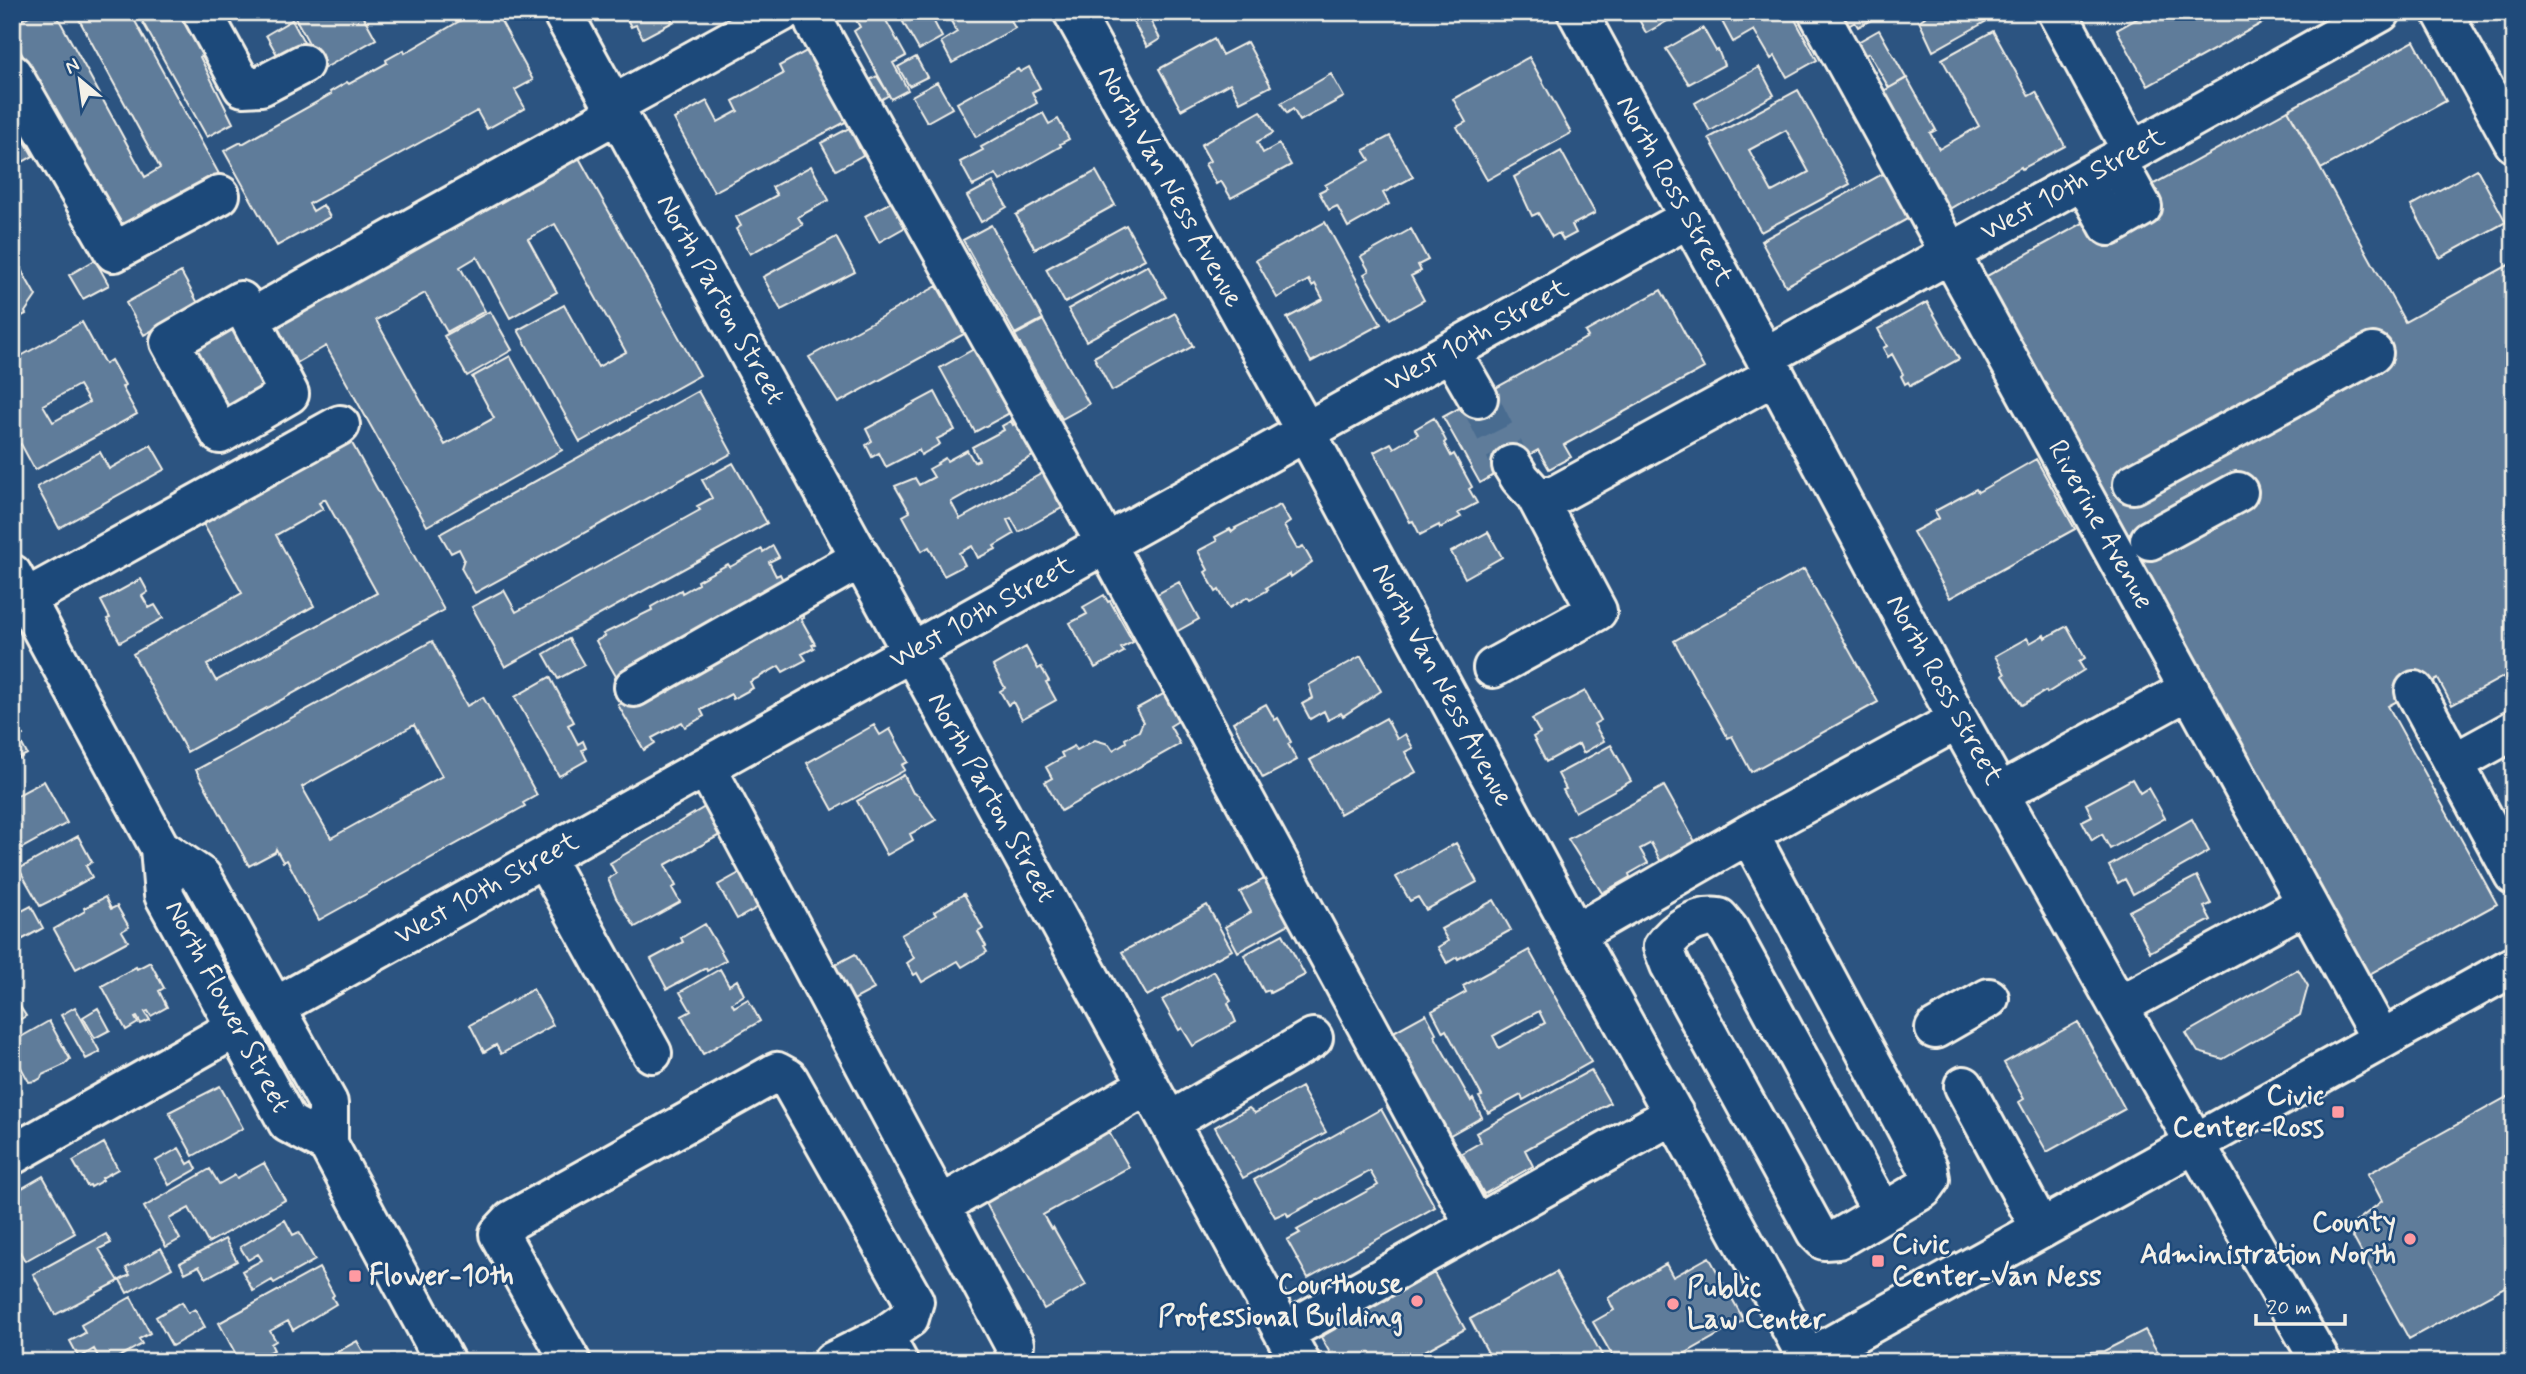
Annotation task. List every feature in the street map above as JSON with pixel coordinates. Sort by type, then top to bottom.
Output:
[{"type":"street","points":[[202,12],[243,87],[261,86],[303,64]]},
{"type":"street","name":"North Parton Street","points":[[562,12],[1292,1347]]},
{"type":"street","points":[[250,319],[782,12]]},
{"type":"street","points":[[811,12],[828,48],[1106,544],[1475,1225]]},
{"type":"street","name":"North Van Ness Avenue","points":[[1073,12],[1306,432],[1805,1360]]},
{"type":"street","name":"North Ross Street","points":[[1577,12],[1770,366],[1958,720],[2321,1362]]},
{"type":"street","name":"Riverine Avenue","points":[[1818,12],[2381,1039]]},
{"type":"street","points":[[2057,12],[2124,156],[2142,207],[2109,226],[2083,179]]},
{"type":"street","name":"West 10th Street","points":[[1536,496],[1554,495],[1770,366],[1951,253],[2381,12]]},
{"type":"street","points":[[2442,12],[2514,143]]},
{"type":"street","points":[[12,74],[114,252],[220,195]]},
{"type":"street","name":"West 10th Street","points":[[275,1007],[1689,218]]},
{"type":"street","points":[[1451,351],[1478,398]]},
{"type":"street","points":[[2133,484],[2373,352]]},
{"type":"street","points":[[19,586],[340,425]]},
{"type":"street","points":[[1493,668],[1597,611],[1536,496],[1512,465]]},
{"type":"street","points":[[2157,551],[2243,503]]},
{"type":"street","points":[[634,687],[861,558]]},
{"type":"street","name":"North Flower Street","points":[[19,586],[160,848],[164,895],[234,1029],[288,1124],[328,1144]]},
{"type":"street","points":[[2000,793],[2190,689]]},
{"type":"street","points":[[2415,691],[2514,875]]},
{"type":"street","points":[[1576,934],[1749,834],[1958,720]]},
{"type":"street","points":[[2454,763],[2514,730]]},
{"type":"street","points":[[706,767],[1014,1344]]},
{"type":"street","points":[[1749,834],[1928,1168],[1930,1179],[1923,1189],[1838,1239],[1824,1240],[1816,1232],[1670,965],[1663,947],[1673,933],[1706,916],[1719,918],[1728,929],[1882,1212]]},
{"type":"street","name":"North Flower Street","points":[[160,848],[202,877],[328,1102],[328,1144],[445,1362]]},
{"type":"street","points":[[544,857],[652,1053]]},
{"type":"street","points":[[2119,1006],[2306,904]]},
{"type":"street","points":[[1805,1360],[2514,966]]},
{"type":"street","points":[[1935,1029],[1989,998]]},
{"type":"street","points":[[12,1155],[234,1029]]},
{"type":"street","points":[[1169,1122],[1313,1038]]},
{"type":"street","points":[[571,1362],[499,1234],[512,1220],[777,1072],[788,1078],[914,1301],[909,1318],[891,1349],[832,1362]]},
{"type":"street","points":[[940,1206],[1148,1085]]},
{"type":"street","points":[[1964,1086],[2041,1229]]},
{"type":"street","points":[[1292,1347],[1475,1225],[1674,1114]]},
{"type":"building","points":[[36,12],[55,12],[145,177],[160,168],[75,12],[130,12],[224,183],[123,238],[12,36],[12,25]]},
{"type":"building","points":[[137,12],[191,12],[212,51],[200,57],[233,123],[207,137]]},
{"type":"building","points":[[292,12],[361,12],[376,39],[323,69]]},
{"type":"building","points":[[475,12],[496,12],[533,80],[515,90],[525,108],[487,129],[477,111],[309,204],[313,211],[323,205],[330,217],[277,246],[224,151],[241,142],[242,144],[331,94],[330,92],[347,82],[349,84],[387,63],[386,60],[404,50],[405,53]]},
{"type":"building","points":[[629,12],[668,12],[673,22],[643,38],[636,25],[631,27],[627,19],[631,16]]},
{"type":"building","points":[[870,12],[875,19],[883,15],[906,56],[893,63],[908,90],[891,99],[854,31],[860,27],[856,20]]},
{"type":"building","points":[[920,12],[929,12],[942,37],[919,50],[903,22]]},
{"type":"building","points":[[966,12],[1006,12],[1015,28],[952,63],[941,42],[957,32],[951,21]]},
{"type":"building","points":[[1128,12],[1151,12],[1147,14],[1160,39],[1147,47]]},
{"type":"building","points":[[1635,12],[1683,12],[1646,33]]},
{"type":"building","points":[[1717,12],[1791,12],[1817,60],[1787,77],[1775,56],[1771,59],[1754,30],[1733,42]]},
{"type":"building","points":[[1834,12],[1886,12],[1858,27],[1855,22],[1843,29]]},
{"type":"building","points":[[1927,12],[1990,12],[1982,17],[1985,22],[1933,51],[1919,21]]},
{"type":"building","points":[[2149,12],[2282,12],[2148,86],[2117,30]]},
{"type":"building","points":[[292,20],[306,46],[280,60],[266,35]]},
{"type":"building","points":[[1703,28],[1716,51],[1718,50],[1724,65],[1689,84],[1666,49]]},
{"type":"building","points":[[1879,30],[1906,78],[1889,88],[1869,53],[1849,64],[1842,51]]},
{"type":"building","points":[[1993,31],[2029,96],[2036,92],[2065,146],[2022,169],[2021,167],[1934,218],[1869,99],[1907,78],[1936,130],[1930,133],[1939,149],[1979,126],[1942,59]]},
{"type":"building","points":[[1214,39],[1222,55],[1247,42],[1271,86],[1240,102],[1230,83],[1181,110],[1159,69]]},
{"type":"building","points":[[2414,41],[2446,101],[2321,169],[2288,110]]},
{"type":"building","points":[[812,48],[851,119],[714,192],[674,119],[707,101],[718,122],[738,111],[733,101],[783,74],[779,66]]},
{"type":"building","points":[[916,57],[927,77],[909,86],[898,67]]},
{"type":"building","points":[[1529,57],[1571,133],[1487,180],[1457,127],[1466,122],[1453,99]]},
{"type":"building","points":[[1029,67],[1040,88],[1032,92],[1037,103],[976,137],[957,103],[1018,69],[1020,72]]},
{"type":"building","points":[[1759,67],[1774,95],[1710,131],[1695,103]]},
{"type":"building","points":[[1331,74],[1344,97],[1300,121],[1293,109],[1287,113],[1281,103]]},
{"type":"building","points":[[877,76],[889,95],[877,102],[866,82]]},
{"type":"building","points":[[937,82],[952,108],[927,122],[912,96]]},
{"type":"building","points":[[1798,90],[1850,184],[1761,232],[1709,138]],"holes":[[[1786,130],[1809,172],[1772,192],[1749,150]]]},
{"type":"building","points":[[2288,110],[2405,322],[2514,262],[2514,671],[2452,705],[2438,679],[2388,706],[2497,904],[2368,975],[1985,277]]},
{"type":"building","points":[[1261,111],[1273,133],[1257,142],[1263,153],[1279,144],[1291,165],[1231,198],[1221,181],[1216,184],[1205,164],[1210,161],[1201,145]]},
{"type":"building","points":[[1043,113],[1049,124],[1058,119],[1069,139],[1000,181],[996,174],[973,186],[960,162],[983,150],[981,147]]},
{"type":"building","points":[[12,118],[33,156],[12,168]]},
{"type":"building","points":[[849,128],[863,155],[836,170],[821,143]]},
{"type":"building","points":[[1390,136],[1413,177],[1383,193],[1389,204],[1348,227],[1337,206],[1329,210],[1319,192],[1327,188],[1325,185],[1370,160],[1364,150]]},
{"type":"building","points":[[573,147],[700,375],[580,442],[518,330],[564,305],[598,367],[626,352],[555,224],[528,239],[557,292],[510,318],[477,257],[460,267],[485,311],[447,332],[425,293],[376,320],[445,445],[494,418],[472,377],[510,356],[562,450],[427,526],[326,346],[295,364],[268,317]]},
{"type":"building","points":[[1561,151],[1595,213],[1572,225],[1576,233],[1563,240],[1559,233],[1552,237],[1538,213],[1532,216],[1514,177]]},
{"type":"building","points":[[811,166],[829,200],[798,217],[803,225],[750,254],[736,229],[741,226],[736,217],[777,195],[772,187]]},
{"type":"building","points":[[2477,169],[2506,222],[2440,258],[2411,206]]},
{"type":"building","points":[[1096,171],[1115,205],[1035,249],[1016,215]]},
{"type":"building","points":[[1884,173],[1909,218],[1786,286],[1761,241]]},
{"type":"building","points":[[993,182],[1007,207],[981,222],[967,196]]},
{"type":"building","points":[[902,196],[916,221],[879,242],[865,216]]},
{"type":"building","points":[[1325,222],[1381,324],[1311,362],[1287,318],[1323,299],[1315,284],[1312,286],[1309,280],[1277,298],[1256,260]]},
{"type":"building","points":[[991,225],[1043,319],[1015,334],[963,240]]},
{"type":"building","points":[[1126,225],[1145,259],[1065,303],[1046,269]]},
{"type":"building","points":[[1411,229],[1428,260],[1418,265],[1421,271],[1411,276],[1424,300],[1390,319],[1364,274],[1369,271],[1361,257]]},
{"type":"building","points":[[836,237],[855,272],[781,310],[763,277]]},
{"type":"building","points":[[15,259],[36,296],[26,314],[12,321],[12,260]]},
{"type":"building","points":[[95,260],[109,285],[83,299],[69,275]]},
{"type":"building","points":[[1148,265],[1166,297],[1086,341],[1068,309]]},
{"type":"building","points":[[181,272],[199,305],[144,335],[126,303]]},
{"type":"building","points":[[937,286],[964,334],[838,403],[809,357]]},
{"type":"building","points":[[1661,290],[1704,368],[1564,445],[1571,457],[1549,469],[1538,450],[1480,483],[1443,417],[1588,337],[1585,332]]},
{"type":"building","points":[[1927,302],[1959,359],[1910,386],[1908,382],[1905,384],[1901,376],[1903,374],[1892,354],[1888,357],[1883,348],[1887,346],[1878,329]]},
{"type":"building","points":[[490,311],[512,350],[467,376],[444,336]]},
{"type":"building","points":[[1175,313],[1193,346],[1112,391],[1094,357]]},
{"type":"building","points":[[228,315],[272,395],[226,420],[181,340]]},
{"type":"building","points":[[1043,320],[1089,404],[1062,419],[1015,335]]},
{"type":"building","points":[[82,322],[105,364],[111,360],[137,414],[35,470],[21,444],[17,446],[12,437],[12,361]],"holes":[[[79,385],[89,402],[53,422],[43,405]]]},
{"type":"building","points":[[981,345],[1017,409],[975,432],[940,368]]},
{"type":"building","points":[[698,391],[732,453],[475,593],[461,568],[464,559],[459,549],[451,553],[440,534]]},
{"type":"building","points":[[935,392],[955,430],[937,439],[940,444],[921,455],[919,450],[886,467],[879,453],[872,457],[866,445],[872,441],[866,429]]},
{"type":"building","points":[[1434,418],[1451,456],[1454,454],[1472,487],[1469,489],[1477,503],[1458,513],[1461,517],[1420,535],[1413,521],[1410,522],[1374,452],[1391,443],[1394,448],[1418,434],[1415,429]]},
{"type":"building","points":[[1011,421],[1013,425],[1020,421],[1038,453],[951,502],[960,519],[1048,470],[1067,505],[1019,532],[1011,518],[1007,520],[1014,534],[994,546],[996,549],[978,558],[972,546],[959,553],[965,565],[944,576],[929,547],[922,551],[903,516],[910,512],[895,486],[915,478],[919,485],[934,477],[929,469],[937,463],[945,458],[947,461],[967,450],[974,462],[979,460],[972,447],[1004,430],[1002,426]]},
{"type":"building","points":[[348,436],[444,610],[187,752],[133,654],[242,593],[200,518]],"holes":[[[325,499],[377,593],[216,681],[207,665],[314,606],[276,535],[323,509],[319,503]]]},
{"type":"building","points":[[151,445],[165,469],[59,528],[37,487],[100,452],[109,469]]},
{"type":"building","points":[[2036,459],[2075,529],[1950,598],[1913,532],[1939,518],[1935,511],[1976,489],[1978,492]]},
{"type":"building","points":[[733,463],[767,523],[505,667],[472,607],[504,590],[516,612],[700,510],[697,506],[712,498],[702,480]]},
{"type":"building","points":[[1280,505],[1290,522],[1284,526],[1297,549],[1303,546],[1312,562],[1250,600],[1248,597],[1229,608],[1205,572],[1208,570],[1198,551],[1217,541],[1215,537],[1230,529],[1232,532]]},
{"type":"building","points":[[1488,532],[1502,557],[1465,578],[1451,552]]},
{"type":"building","points":[[773,546],[779,557],[769,562],[776,576],[780,574],[785,584],[618,680],[596,641],[605,636],[603,634],[652,610],[651,607],[681,590],[682,593],[698,584],[697,581],[728,564],[730,567],[762,549],[763,552]]},
{"type":"building","points":[[1804,569],[1878,702],[1751,772],[1732,736],[1728,738],[1674,641]]},
{"type":"building","points":[[141,579],[148,592],[142,596],[149,608],[155,605],[163,618],[120,642],[107,619],[110,618],[101,601]]},
{"type":"building","points":[[1179,582],[1199,619],[1174,633],[1154,596]]},
{"type":"building","points":[[1104,595],[1133,642],[1121,648],[1124,652],[1095,668],[1070,623],[1087,614],[1083,607]]},
{"type":"building","points":[[794,606],[804,618],[801,619],[815,644],[812,645],[814,648],[802,654],[806,660],[783,672],[779,666],[750,682],[753,688],[733,699],[731,694],[701,710],[704,716],[685,727],[682,722],[652,738],[655,743],[644,750],[618,705]]},
{"type":"building","points":[[2067,626],[2085,658],[2079,662],[2084,670],[2022,705],[2003,675],[2005,674],[1995,656],[2027,638],[2030,643]]},
{"type":"building","points":[[569,639],[584,665],[558,679],[544,654]]},
{"type":"building","points":[[432,641],[467,706],[483,697],[537,795],[523,803],[525,806],[319,920],[287,860],[283,862],[276,849],[249,866],[196,770]],"holes":[[[414,725],[442,776],[331,838],[302,787]]]},
{"type":"building","points":[[1026,647],[1038,669],[1041,667],[1049,681],[1046,682],[1056,700],[1022,719],[1013,702],[1008,705],[1000,691],[1005,688],[993,666]]},
{"type":"building","points":[[1361,656],[1381,691],[1343,716],[1341,713],[1328,720],[1324,711],[1310,719],[1302,704],[1313,698],[1309,685]]},
{"type":"building","points":[[550,677],[574,722],[568,725],[578,744],[583,741],[586,748],[582,750],[587,760],[559,776],[515,697]]},
{"type":"building","points":[[1585,691],[1601,720],[1594,724],[1604,741],[1583,753],[1579,744],[1546,762],[1533,737],[1540,733],[1532,719]]},
{"type":"building","points":[[1165,693],[1180,720],[1170,726],[1180,744],[1061,811],[1045,782],[1052,778],[1046,767],[1063,757],[1061,753],[1074,746],[1077,750],[1095,740],[1109,744],[1113,750],[1126,742],[1125,739],[1139,731],[1143,722],[1136,709]]},
{"type":"building","points":[[1266,704],[1275,720],[1278,718],[1297,760],[1263,778],[1233,722]]},
{"type":"building","points":[[13,717],[23,735],[18,737],[27,754],[12,762]]},
{"type":"building","points":[[1386,718],[1397,739],[1405,734],[1413,748],[1405,752],[1416,772],[1340,814],[1310,760]]},
{"type":"building","points":[[874,725],[880,735],[890,729],[908,762],[902,765],[905,770],[833,810],[807,763]]},
{"type":"building","points":[[1611,745],[1631,781],[1575,812],[1558,774]]},
{"type":"building","points":[[904,775],[913,793],[918,795],[936,820],[910,834],[913,840],[887,855],[857,801]]},
{"type":"building","points":[[2132,779],[2140,793],[2148,788],[2165,818],[2110,849],[2102,834],[2092,840],[2082,821],[2092,816],[2086,804]]},
{"type":"building","points":[[44,781],[67,823],[13,853],[12,798]]},
{"type":"building","points":[[1664,786],[1697,845],[1662,864],[1651,843],[1640,849],[1648,863],[1602,893],[1568,839]]},
{"type":"building","points":[[705,807],[720,835],[665,865],[676,886],[672,888],[680,902],[635,927],[616,898],[608,879],[616,874],[610,863]]},
{"type":"building","points":[[2192,819],[2209,851],[2133,894],[2125,879],[2118,883],[2109,866]]},
{"type":"building","points":[[78,836],[92,862],[86,866],[92,877],[40,906],[19,869]]},
{"type":"building","points":[[1456,843],[1477,882],[1426,910],[1418,897],[1410,901],[1396,877]]},
{"type":"building","points":[[743,871],[762,905],[737,919],[718,885]]},
{"type":"building","points":[[2197,876],[2211,904],[2204,907],[2211,920],[2150,952],[2129,911]]},
{"type":"building","points":[[1264,879],[1289,924],[1238,952],[1225,927],[1251,912],[1240,892]]},
{"type":"building","points":[[964,894],[983,929],[978,932],[987,952],[962,967],[958,961],[922,982],[907,963],[914,958],[901,935],[936,915],[934,912]]},
{"type":"building","points":[[105,897],[111,909],[117,906],[129,927],[122,931],[128,941],[76,969],[54,929]]},
{"type":"building","points":[[1494,900],[1511,930],[1447,963],[1438,947],[1448,941],[1441,929]]},
{"type":"building","points":[[1207,905],[1232,950],[1147,996],[1122,952]]},
{"type":"building","points":[[31,906],[43,928],[12,945],[12,916]]},
{"type":"building","points":[[705,924],[726,960],[667,989],[651,959],[683,942],[681,938]]},
{"type":"building","points":[[1283,934],[1305,975],[1270,993],[1269,990],[1264,992],[1244,955]]},
{"type":"building","points":[[1529,950],[1591,1062],[1523,1100],[1521,1095],[1488,1113],[1479,1097],[1482,1096],[1446,1030],[1443,1032],[1432,1011],[1466,992],[1463,986]],"holes":[[[1539,1011],[1545,1023],[1499,1048],[1493,1036]]]},
{"type":"building","points":[[855,954],[874,989],[850,1002],[831,967]]},
{"type":"building","points":[[150,962],[164,988],[159,991],[167,1007],[151,1016],[148,1011],[145,1012],[150,1020],[141,1024],[137,1017],[135,1018],[138,1023],[126,1030],[102,986]]},
{"type":"building","points":[[720,969],[729,985],[737,980],[744,995],[732,1003],[734,1007],[748,999],[760,1021],[703,1054],[682,1016],[691,1011],[680,992]]},
{"type":"building","points":[[2298,969],[2308,986],[2300,1015],[2223,1059],[2198,1052],[2186,1033]]},
{"type":"building","points":[[1214,971],[1231,1001],[1228,1003],[1236,1022],[1193,1046],[1182,1028],[1179,1030],[1162,1000]]},
{"type":"building","points":[[533,989],[553,1025],[501,1054],[496,1045],[484,1052],[470,1025]]},
{"type":"building","points":[[12,994],[26,1016],[12,1024]]},
{"type":"building","points":[[75,1007],[100,1052],[86,1059],[61,1015]]},
{"type":"building","points":[[98,1008],[110,1030],[95,1038],[83,1017]]},
{"type":"building","points":[[1426,1014],[1436,1033],[1434,1035],[1482,1117],[1445,1138],[1388,1035]]},
{"type":"building","points":[[49,1021],[70,1059],[36,1081],[29,1082],[12,1051],[12,1042]]},
{"type":"building","points":[[2078,1022],[2125,1109],[2047,1152],[2019,1102],[2024,1099],[2004,1063]]},
{"type":"building","points":[[1591,1070],[1610,1103],[1525,1150],[1533,1166],[1484,1194],[1462,1153],[1481,1142],[1476,1133]]},
{"type":"building","points":[[220,1086],[243,1128],[193,1156],[169,1112]]},
{"type":"building","points":[[1301,1087],[1326,1132],[1243,1178],[1215,1127],[1249,1108],[1255,1113]]},
{"type":"building","points":[[2514,1093],[2514,1291],[2510,1284],[2409,1339],[2348,1228],[2382,1201],[2368,1174]]},
{"type":"building","points":[[1381,1109],[1435,1207],[1308,1278],[1287,1240],[1300,1233],[1297,1230],[1378,1185],[1370,1171],[1288,1216],[1286,1212],[1275,1217],[1254,1180]]},
{"type":"building","points":[[1106,1127],[1129,1167],[1043,1215],[1051,1229],[1053,1227],[1086,1285],[1044,1309],[982,1196]]},
{"type":"building","points":[[104,1143],[118,1169],[91,1187],[87,1186],[73,1161]]},
{"type":"building","points":[[179,1148],[188,1164],[193,1161],[197,1169],[169,1185],[156,1161]]},
{"type":"building","points":[[264,1163],[285,1200],[208,1243],[189,1208],[169,1219],[180,1239],[166,1247],[144,1207],[210,1169],[219,1184],[235,1175],[237,1178]]},
{"type":"building","points":[[43,1176],[75,1233],[25,1261],[20,1252],[12,1256],[12,1194]]},
{"type":"building","points":[[285,1220],[293,1235],[299,1232],[315,1260],[274,1283],[272,1280],[253,1291],[242,1271],[262,1260],[258,1254],[248,1260],[240,1247]]},
{"type":"building","points":[[106,1234],[111,1243],[99,1249],[119,1281],[55,1315],[33,1274]]},
{"type":"building","points":[[225,1239],[237,1261],[206,1278],[199,1266],[185,1273],[180,1263]]},
{"type":"building","points":[[161,1248],[172,1268],[127,1293],[120,1280],[130,1275],[126,1268]]},
{"type":"building","name":"Public Law Center","points":[[1709,1257],[1744,1320],[1670,1362],[1616,1362],[1593,1322],[1614,1310],[1608,1298],[1666,1264],[1673,1277]]},
{"type":"building","points":[[319,1268],[336,1304],[293,1330],[288,1321],[270,1331],[276,1341],[271,1344],[274,1350],[268,1353],[270,1355],[258,1362],[240,1362],[219,1323]]},
{"type":"building","points":[[1556,1272],[1603,1357],[1594,1362],[1493,1362],[1470,1319]]},
{"type":"building","name":"Courthouse Professional Building","points":[[1434,1273],[1465,1329],[1421,1353],[1426,1362],[1335,1362],[1321,1337]]},
{"type":"building","points":[[131,1297],[150,1333],[139,1339],[142,1344],[110,1362],[101,1362],[94,1349],[79,1358],[70,1341],[85,1333],[81,1325]]},
{"type":"building","points":[[182,1302],[188,1313],[195,1309],[205,1327],[172,1346],[156,1317]]},
{"type":"building","points":[[2145,1330],[2163,1362],[2029,1362],[2047,1355],[2104,1351]]},
{"type":"building","points":[[357,1341],[369,1362],[319,1362]]},
{"type":"tunnel","points":[[1478,398],[1512,465]]},
{"type":"place","name":"Civic Center-Ross","points":[[2338,1112]]},
{"type":"place","name":"County Administration North","points":[[2410,1239]]},
{"type":"place","name":"Civic Center-Van Ness","points":[[1878,1261]]},
{"type":"place","name":"Flower-10th","points":[[355,1276]]},
{"type":"place","name":"Courthouse Professional Building","points":[[1417,1301]]},
{"type":"place","name":"Public Law Center","points":[[1673,1304]]}]
